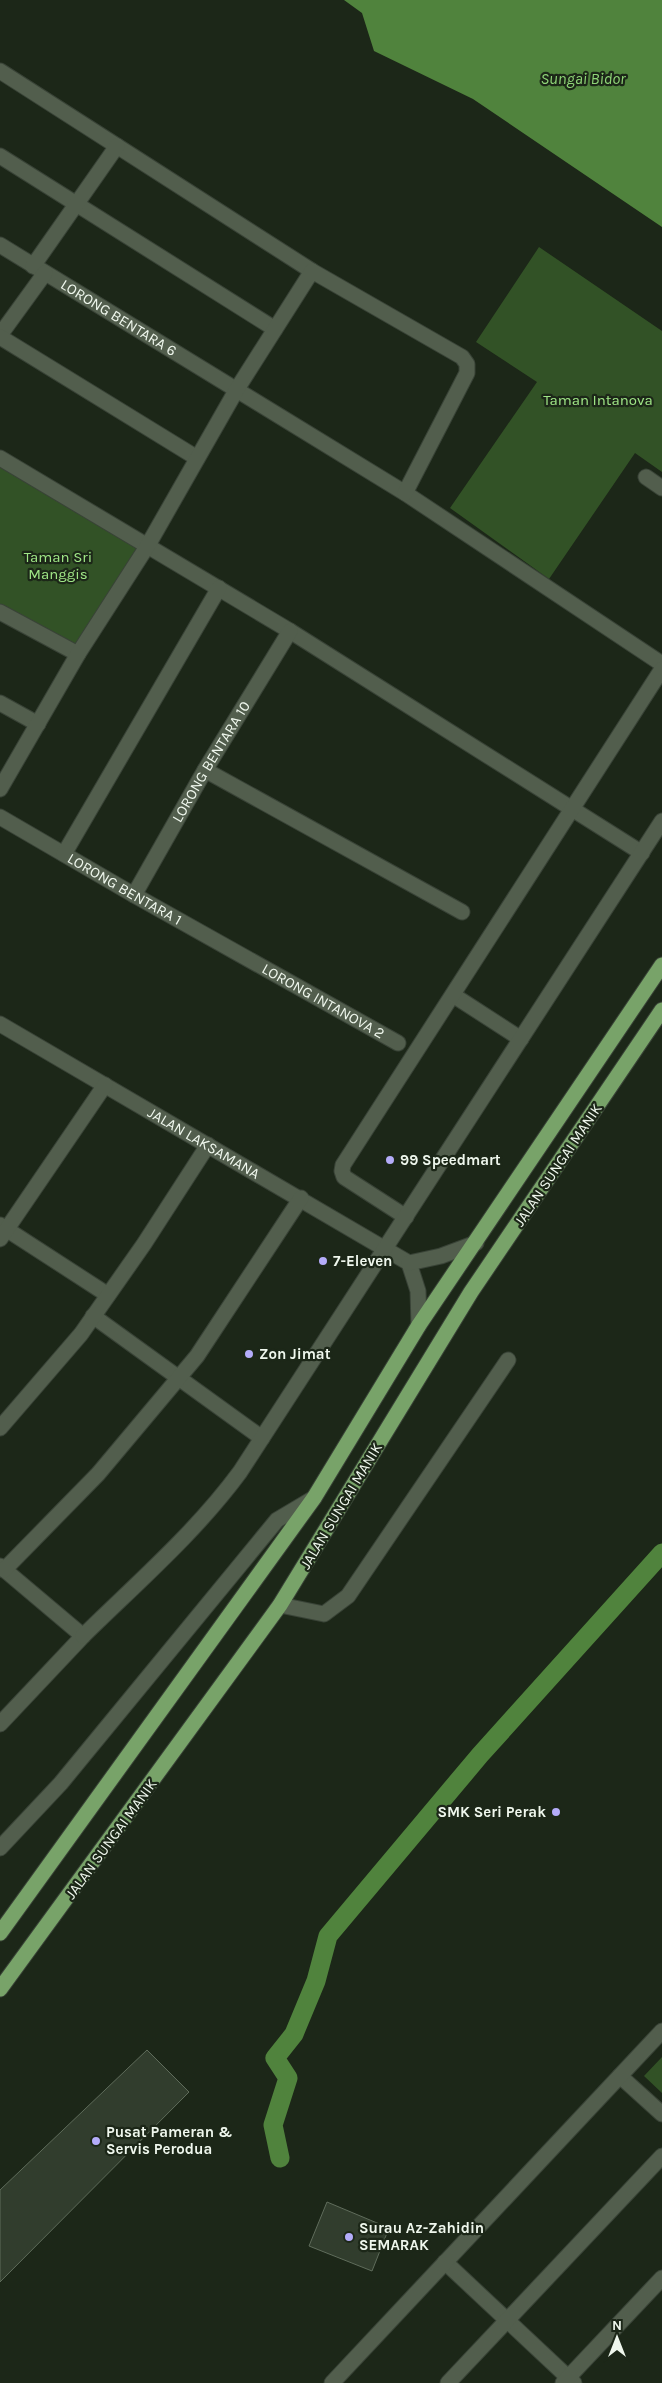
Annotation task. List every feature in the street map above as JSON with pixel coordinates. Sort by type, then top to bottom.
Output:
[{"type":"main road","name":"JALAN SUNGAI MANIK","points":[[0,1933],[314,1498],[419,1325],[662,965]]},
{"type":"main road","name":"JALAN SUNGAI MANIK","points":[[0,1989],[280,1605],[471,1292],[662,1010]]},
{"type":"street","points":[[0,71],[312,270],[462,357],[467,364],[467,373],[405,493]]},
{"type":"street","points":[[118,146],[76,205],[0,336],[197,458]]},
{"type":"street","points":[[0,156],[275,329]]},
{"type":"street","name":"LORONG BENTARA 6","points":[[0,244],[405,493],[662,664]]},
{"type":"street","points":[[0,789],[78,654],[148,545],[238,389],[312,270]]},
{"type":"street","points":[[0,458],[290,631],[642,853]]},
{"type":"street","points":[[646,477],[662,488]]},
{"type":"street","points":[[64,854],[219,588]]},
{"type":"street","points":[[0,612],[78,654]]},
{"type":"street","name":"LORONG BENTARA 10","points":[[134,895],[206,770],[290,631]]},
{"type":"street","points":[[406,1217],[344,1177],[343,1165],[662,669]]},
{"type":"street","points":[[0,703],[38,724]]},
{"type":"street","points":[[206,770],[462,912]]},
{"type":"street","name":"LORONG BENTARA 1","points":[[0,816],[134,895],[250,958]]},
{"type":"street","points":[[0,1724],[83,1636],[172,1550],[217,1502],[262,1438],[662,822]]},
{"type":"street","name":"LORONG INTANOVA 2","points":[[250,958],[398,1042]]},
{"type":"street","points":[[453,995],[521,1039]]},
{"type":"street","name":"JALAN LAKSAMANA","points":[[0,1024],[301,1198],[409,1263]]},
{"type":"street","points":[[105,1085],[2,1231],[108,1295]]},
{"type":"street","points":[[0,1428],[53,1369],[94,1316],[208,1145]]},
{"type":"street","points":[[83,1636],[2,1568],[98,1474],[197,1356],[301,1198]]},
{"type":"street","points":[[419,1325],[418,1291],[409,1263],[441,1256],[476,1243]]},
{"type":"street","points":[[94,1316],[262,1438]]},
{"type":"street","points":[[280,1605],[324,1614],[348,1596],[508,1360]]},
{"type":"street","points":[[0,1848],[62,1784],[278,1520],[314,1498]]},
{"type":"street","points":[[332,2383],[662,2031]]},
{"type":"street","points":[[620,2076],[662,2114]]},
{"type":"street","points":[[448,2383],[662,2156]]},
{"type":"street","points":[[445,2262],[568,2381],[662,2278]]},
{"type":"green space","name":"Taman Intanova","points":[[539,247],[662,331],[662,472],[635,453],[549,579],[450,508],[537,382],[476,342]]},
{"type":"green space","name":"Taman Sri Manggis","points":[[0,465],[141,546],[75,645],[0,606]]},
{"type":"green space","points":[[662,2057],[662,2093],[644,2076]]},
{"type":"water","name":"Sungai Bidor","points":[[344,0],[662,0],[662,227],[473,99],[374,51],[362,13]]},
{"type":"building","name":"Pusat Pameran & Servis Perodua","points":[[147,2050],[189,2092],[0,2282],[0,2190]]},
{"type":"building","name":"Surau Az-Zahidin SEMARAK","points":[[327,2202],[389,2228],[372,2271],[309,2246]]},
{"type":"waterway","points":[[280,2158],[273,2125],[288,2078],[275,2058],[294,2034],[316,1981],[328,1936],[480,1755],[662,1553]]},
{"type":"place","name":"99 Speedmart","points":[[390,1160]]},
{"type":"place","name":"7-Eleven","points":[[323,1261]]},
{"type":"place","name":"Zon Jimat","points":[[249,1354]]},
{"type":"place","name":"SMK Seri Perak","points":[[556,1812]]},
{"type":"place","name":"Pusat Pameran & Servis Perodua","points":[[96,2141]]},
{"type":"place","name":"Surau Az-Zahidin SEMARAK","points":[[349,2237]]}]
